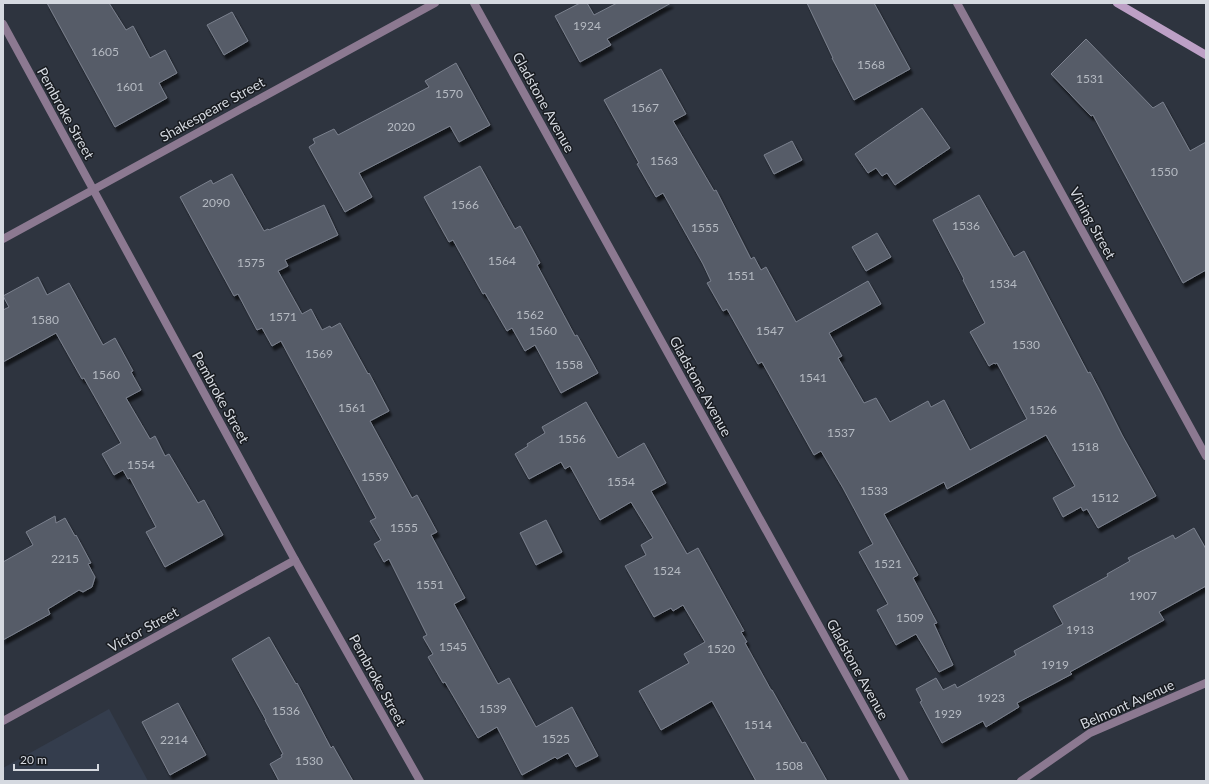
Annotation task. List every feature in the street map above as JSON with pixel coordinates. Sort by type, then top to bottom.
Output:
[{"type":"main road","points":[[1117,3],[1206,55]]},
{"type":"street","name":"Shakespeare Street","points":[[3,239],[435,3]]},
{"type":"street","name":"Gladstone Avenue","points":[[474,3],[905,781]]},
{"type":"street","name":"Vining Street","points":[[957,3],[1206,456]]},
{"type":"street","name":"Pembroke Street","points":[[3,24],[295,560],[420,781]]},
{"type":"street","name":"Victor Street","points":[[3,721],[295,560]]},
{"type":"street","name":"Belmont Avenue","points":[[1021,781],[1090,733],[1206,683]]},
{"type":"shaded area","points":[[109,709],[148,781],[3,781],[3,768]]},
{"type":"building","points":[[47,3],[109,3],[126,30],[133,26],[150,58],[165,50],[177,73],[159,83],[167,98],[115,127]]},
{"type":"building","points":[[580,3],[587,3],[594,15],[617,3],[671,3],[607,39],[611,45],[580,62],[555,16]]},
{"type":"building","points":[[807,3],[874,3],[910,69],[854,100],[832,58]]},
{"type":"building","points":[[232,12],[248,41],[224,55],[207,25]]},
{"type":"building","points":[[1086,39],[1153,108],[1163,102],[1190,151],[1206,142],[1206,270],[1183,283],[1093,115],[1091,116],[1051,74]]},
{"type":"building","points":[[456,63],[490,125],[459,142],[450,126],[359,173],[372,197],[345,212],[309,147],[315,143],[313,139],[334,129],[338,135],[429,87],[425,81]]},
{"type":"building","points":[[661,69],[686,114],[673,121],[714,191],[716,190],[751,259],[754,257],[761,270],[766,267],[796,322],[868,281],[881,304],[829,333],[842,356],[838,358],[864,403],[876,398],[890,422],[928,401],[931,407],[944,400],[970,450],[1027,419],[997,363],[989,366],[970,332],[985,323],[933,220],[979,195],[1014,257],[1024,251],[1088,373],[1090,372],[1122,435],[1156,496],[1098,528],[1087,509],[1083,511],[1081,507],[1063,517],[1053,498],[1075,486],[1046,435],[947,489],[944,482],[884,514],[918,575],[913,578],[937,623],[934,624],[953,665],[939,672],[916,634],[896,645],[877,610],[888,604],[859,552],[873,544],[843,488],[821,451],[814,455],[762,362],[758,364],[727,309],[723,311],[707,283],[711,281],[703,264],[663,193],[656,197],[604,100]]},
{"type":"building","points":[[922,108],[950,148],[895,185],[887,173],[882,176],[876,168],[868,173],[855,154]]},
{"type":"building","points":[[792,141],[802,160],[774,174],[764,155]]},
{"type":"building","points":[[480,166],[515,229],[520,226],[540,263],[537,265],[575,336],[577,335],[598,373],[561,393],[535,345],[525,351],[512,328],[507,331],[485,293],[483,294],[453,240],[449,242],[424,197]]},
{"type":"building","points":[[232,174],[264,231],[324,205],[338,235],[285,260],[288,266],[278,271],[302,314],[311,309],[322,330],[330,326],[331,328],[340,323],[368,374],[369,373],[389,411],[370,421],[412,498],[417,495],[437,532],[431,535],[465,598],[454,604],[498,684],[509,678],[536,727],[572,707],[598,756],[576,767],[568,753],[557,759],[555,757],[522,775],[497,727],[478,738],[445,682],[443,683],[428,657],[433,654],[423,637],[427,635],[389,559],[384,562],[374,544],[381,540],[370,521],[376,518],[281,341],[272,346],[262,328],[257,330],[238,294],[234,296],[180,197],[211,180],[213,184]]},
{"type":"building","points":[[877,233],[891,257],[866,271],[852,247]]},
{"type":"building","points":[[38,277],[47,295],[69,283],[103,345],[115,338],[133,371],[131,372],[141,390],[126,398],[150,439],[155,436],[165,456],[169,454],[198,503],[204,500],[223,535],[165,567],[146,532],[156,527],[130,478],[128,479],[123,470],[114,475],[102,454],[121,443],[84,378],[82,379],[56,333],[3,362],[3,310],[9,307],[3,296]]},
{"type":"building","points":[[586,402],[618,458],[644,443],[666,483],[651,491],[687,554],[698,548],[744,631],[741,632],[747,642],[745,643],[771,690],[802,743],[805,742],[827,781],[756,781],[712,701],[661,730],[639,691],[689,663],[684,654],[705,642],[683,605],[673,611],[671,608],[654,617],[625,566],[646,555],[641,545],[653,538],[631,502],[600,520],[570,466],[565,469],[561,462],[529,479],[515,454],[528,446],[527,444],[545,433],[542,427]]},
{"type":"building","points":[[55,516],[56,523],[65,518],[91,563],[88,564],[95,577],[92,587],[83,592],[79,590],[48,609],[50,614],[3,640],[3,562],[33,545],[26,532]]},
{"type":"building","points":[[546,520],[562,552],[536,565],[520,533]]},
{"type":"building","points":[[1194,528],[1206,549],[1206,586],[1159,612],[1164,620],[1070,672],[1072,674],[1017,703],[1019,707],[986,727],[983,721],[942,743],[920,702],[922,701],[916,689],[936,678],[943,690],[955,684],[957,688],[1016,655],[1014,651],[1063,624],[1053,606],[1108,576],[1107,574],[1130,561],[1128,558],[1173,535],[1175,539]]},
{"type":"building","points":[[269,637],[296,684],[297,683],[331,748],[333,746],[353,781],[279,781],[270,764],[282,757],[281,755],[283,754],[232,659]]},
{"type":"building","points":[[178,703],[206,755],[170,775],[142,722]]}]
